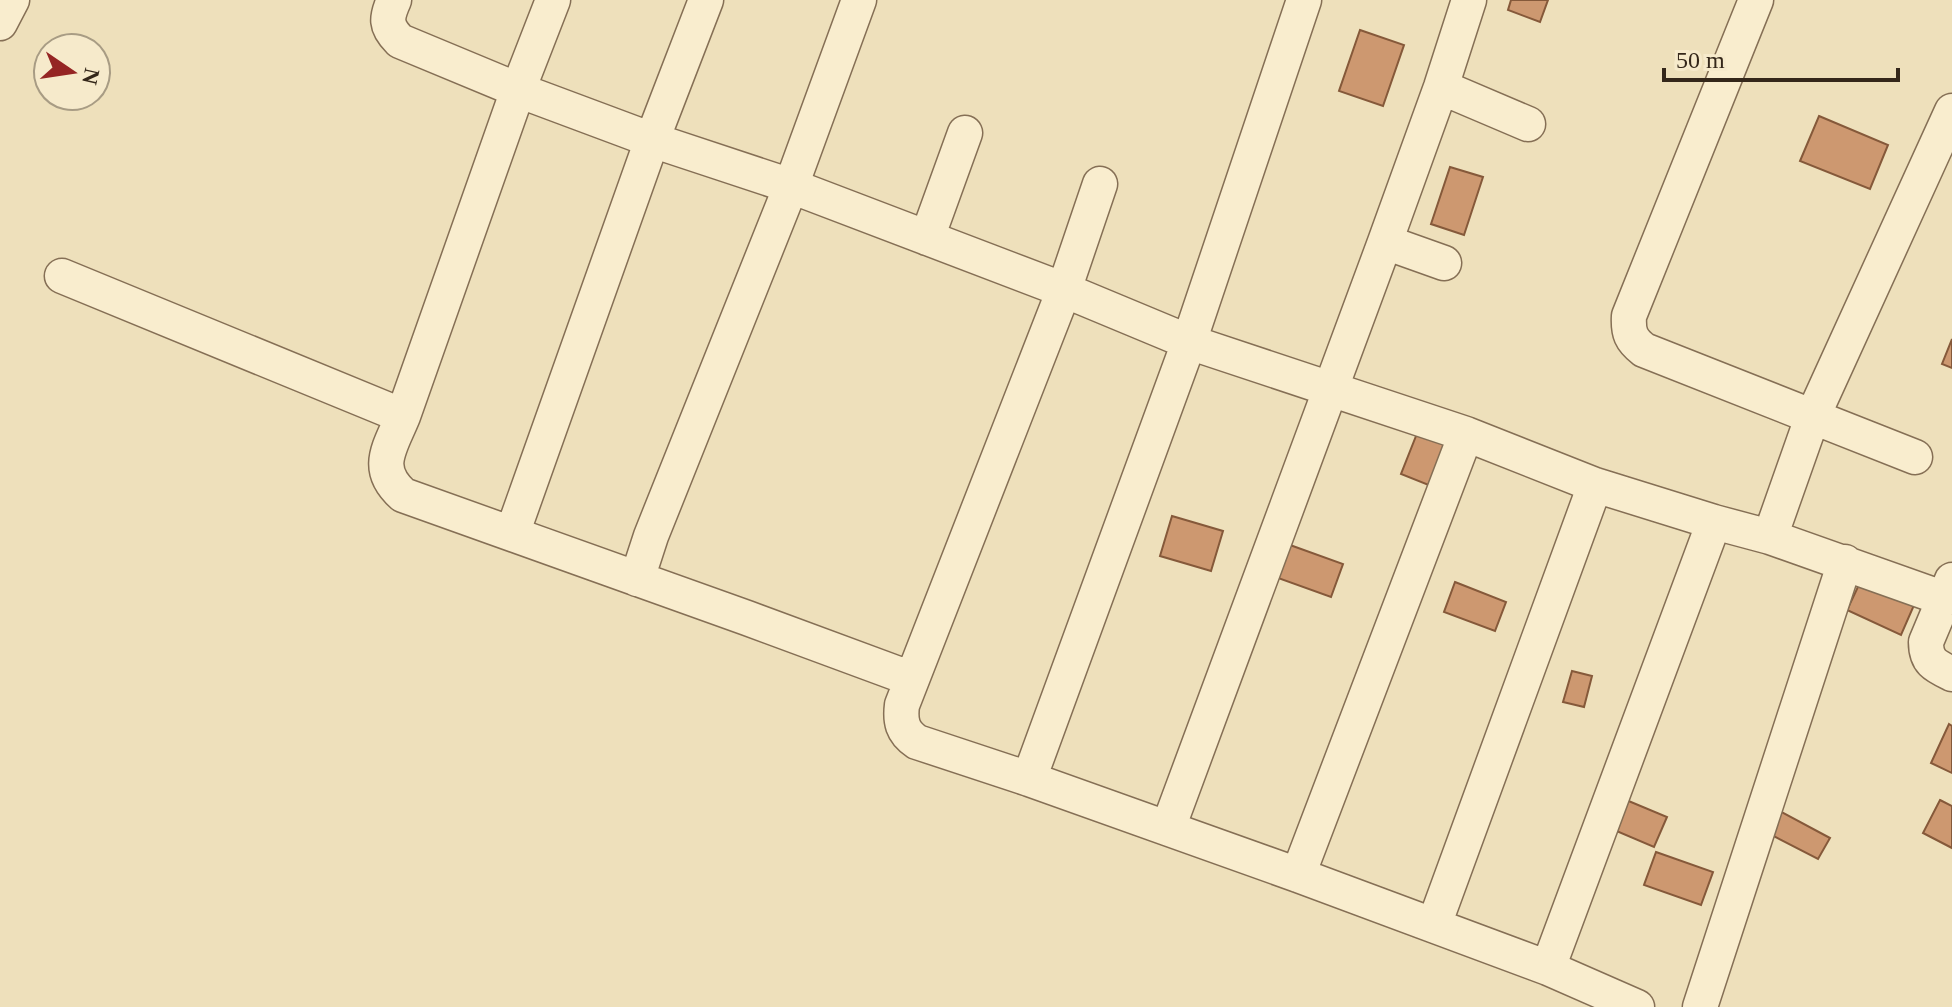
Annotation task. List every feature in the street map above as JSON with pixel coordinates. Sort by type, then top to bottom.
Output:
[{"type":"street","points":[[0,23],[12,0]]},
{"type":"street","points":[[394,0],[388,22],[390,31],[400,41],[518,90],[652,140],[791,186],[1064,290],[1189,342],[1466,434],[1595,485],[1845,562],[1948,589],[1926,642],[1926,652],[1930,661],[1952,674]]},
{"type":"street","points":[[553,0],[385,461],[391,485],[403,495],[912,679]]},
{"type":"street","points":[[512,534],[652,140],[706,0]]},
{"type":"street","points":[[637,579],[651,536],[791,186],[859,0]]},
{"type":"street","points":[[1029,779],[1189,342],[1304,0]]},
{"type":"street","points":[[1168,828],[1385,242],[1469,0]]},
{"type":"street","points":[[1756,0],[1629,316],[1628,332],[1644,350],[1915,457]]},
{"type":"street","points":[[1441,87],[1528,124]]},
{"type":"street","points":[[1770,537],[1812,418],[1952,111]]},
{"type":"street","points":[[927,238],[965,133]]},
{"type":"street","points":[[1100,184],[1064,290],[902,705],[900,720],[910,737],[1434,925],[1548,968],[1637,1007]]},
{"type":"street","points":[[1385,242],[1444,263]]},
{"type":"street","points":[[62,276],[403,416]]},
{"type":"street","points":[[1298,875],[1466,434]]},
{"type":"street","points":[[1434,925],[1595,485]]},
{"type":"street","points":[[1548,968],[1714,522]]},
{"type":"street","points":[[1700,1007],[1845,562]]},
{"type":"building","points":[[1511,0],[1548,0],[1540,22],[1508,10]]},
{"type":"building","points":[[1360,30],[1404,45],[1383,106],[1339,91]]},
{"type":"building","points":[[1819,116],[1888,145],[1870,189],[1800,161]]},
{"type":"building","points":[[1450,167],[1483,177],[1464,235],[1431,224]]},
{"type":"building","points":[[1952,339],[1952,368],[1942,364]]},
{"type":"building","points":[[1418,431],[1447,442],[1431,486],[1401,474]]},
{"type":"building","points":[[1172,516],[1223,531],[1211,571],[1160,556]]},
{"type":"building","points":[[1290,545],[1343,564],[1331,597],[1278,578]]},
{"type":"building","points":[[1865,572],[1918,596],[1901,635],[1847,610]]},
{"type":"building","points":[[1455,582],[1506,602],[1495,631],[1444,612]]},
{"type":"building","points":[[1572,671],[1592,676],[1584,707],[1563,702]]},
{"type":"building","points":[[1949,724],[1952,726],[1952,773],[1931,763]]},
{"type":"building","points":[[1619,797],[1667,817],[1654,847],[1607,827]]},
{"type":"building","points":[[1940,800],[1952,806],[1952,848],[1923,833]]},
{"type":"building","points":[[1776,809],[1830,838],[1818,859],[1764,831]]},
{"type":"building","points":[[1656,852],[1713,872],[1701,905],[1644,885]]}]
